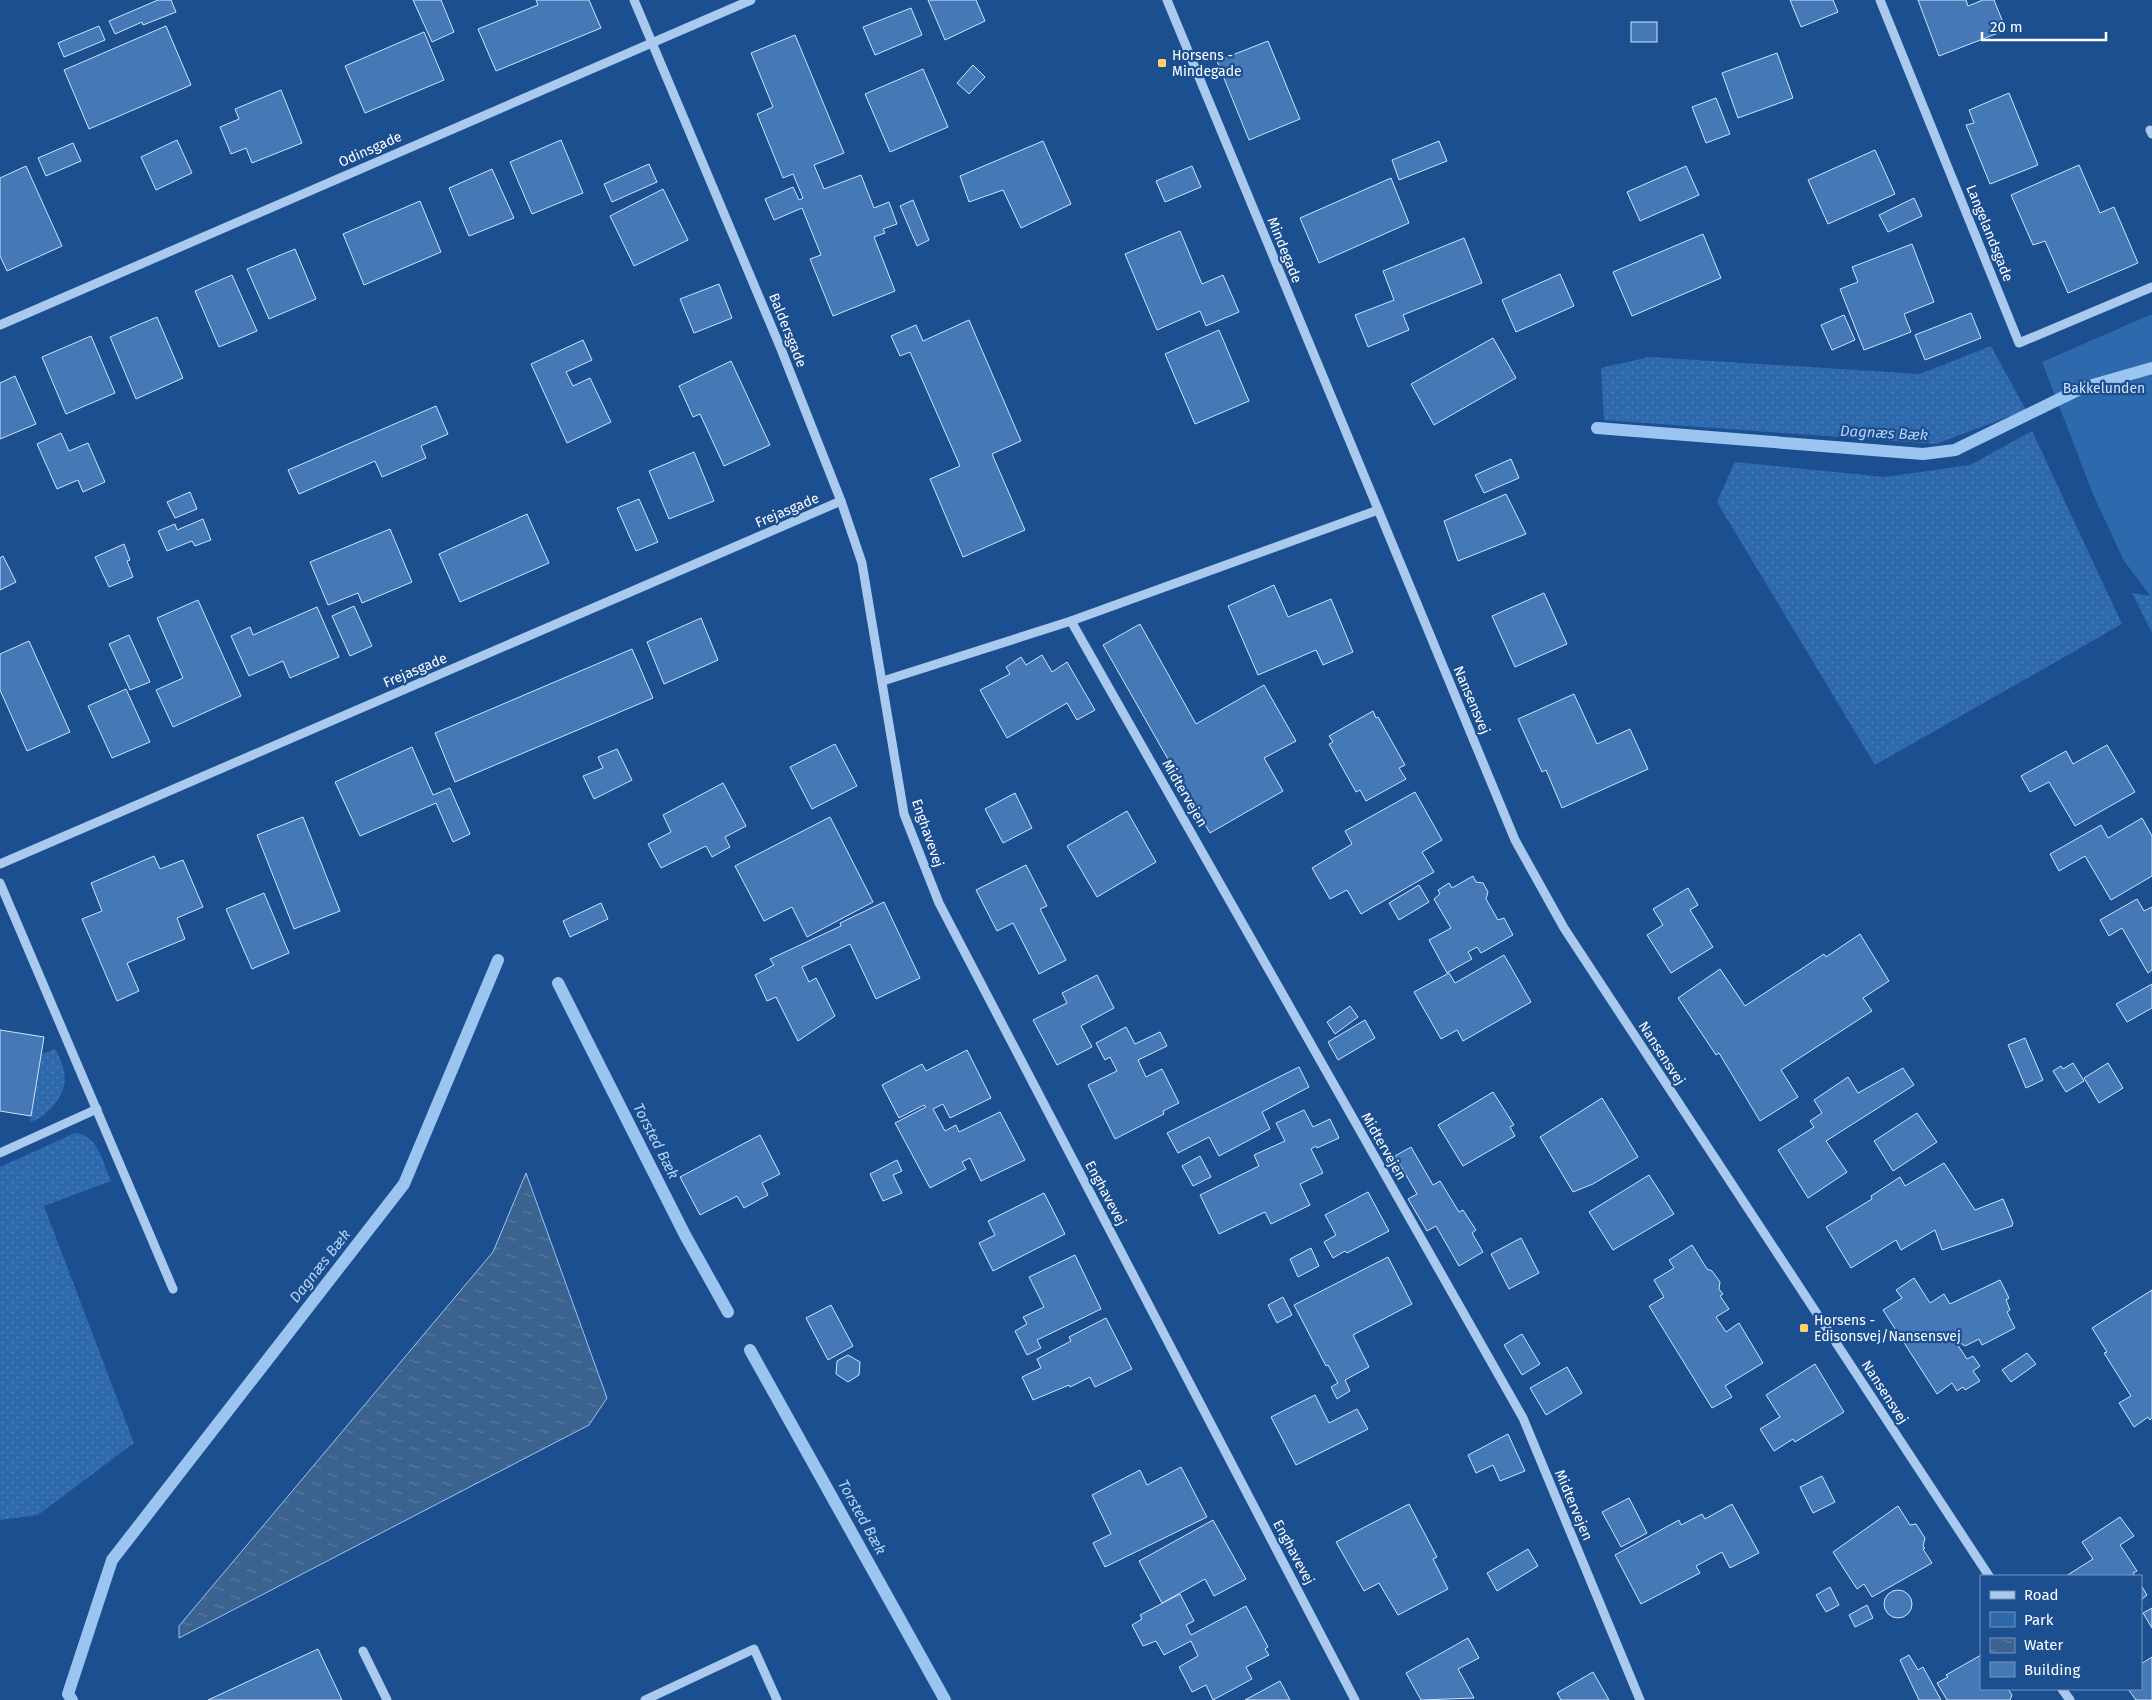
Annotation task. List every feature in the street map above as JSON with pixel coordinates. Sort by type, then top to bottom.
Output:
[{"type":"street","name":"Baldersgade","points":[[634,0],[777,340],[841,501],[862,563],[883,681]]},
{"type":"street","name":"Odinsgade","points":[[0,325],[751,0]]},
{"type":"street","name":"Mindegade","points":[[1166,0],[1378,510]]},
{"type":"street","name":"Langelandsgade","points":[[1880,0],[2019,343],[2152,287]]},
{"type":"street","name":"Frejasgade","points":[[0,864],[841,501]]},
{"type":"street","points":[[883,681],[1071,621],[1378,510]]},
{"type":"street","name":"Nansensvej","points":[[1378,510],[1515,840],[1564,928],[1988,1575]]},
{"type":"street","name":"Midtervejen","points":[[1071,621],[1523,1418],[1640,1700]]},
{"type":"street","name":"Enghavevej","points":[[883,681],[904,814],[939,903],[1355,1700]]},
{"type":"street","points":[[0,883],[174,1288]]},
{"type":"street","points":[[0,1153],[97,1109]]},
{"type":"street","points":[[645,1700],[754,1649],[778,1700]]},
{"type":"street","points":[[363,1651],[387,1700]]},
{"type":"green space","name":"Bakkelunden","points":[[2152,314],[2152,598],[2124,561],[2093,494],[2042,362]]},
{"type":"green space","points":[[1991,346],[2026,410],[1936,444],[1604,420],[1601,368],[1649,357],[1920,374]]},
{"type":"green space","points":[[2032,431],[2122,624],[1875,765],[1717,502],[1735,462],[1885,477],[1970,465]]},
{"type":"green space","points":[[2132,593],[2152,596],[2152,633]]},
{"type":"green space","points":[[55,1049],[65,1077],[62,1092],[46,1113],[30,1122],[41,1054]]},
{"type":"green space","points":[[75,1133],[83,1135],[95,1144],[111,1181],[44,1206],[134,1443],[38,1515],[0,1520],[0,1167]]},
{"type":"water","points":[[526,1173],[607,1398],[589,1425],[179,1638],[179,1626],[493,1252]]},
{"type":"building","points":[[158,0],[171,0],[176,12],[143,25],[142,22],[115,34],[109,21]]},
{"type":"building","points":[[413,0],[441,0],[454,32],[432,42]]},
{"type":"building","points":[[536,0],[589,0],[601,28],[496,71],[478,29],[538,5]]},
{"type":"building","points":[[928,0],[976,0],[985,21],[945,40]]},
{"type":"building","points":[[1790,0],[1833,0],[1838,12],[1801,27]]},
{"type":"building","points":[[1918,0],[1966,0],[1968,6],[1983,0],[1994,0],[2006,30],[1939,56]]},
{"type":"building","points":[[911,8],[922,35],[875,55],[863,27]]},
{"type":"building","points":[[1631,22],[1657,22],[1657,42],[1631,42]]},
{"type":"building","points":[[99,26],[105,40],[64,57],[58,43]]},
{"type":"building","points":[[166,26],[191,85],[89,129],[64,70]]},
{"type":"building","points":[[424,32],[444,80],[365,113],[345,66]]},
{"type":"building","points":[[795,35],[844,153],[814,165],[824,189],[861,175],[874,208],[889,202],[897,224],[883,229],[885,233],[874,237],[895,291],[833,316],[810,259],[821,255],[802,208],[774,220],[765,199],[793,187],[799,200],[803,198],[793,174],[783,178],[757,114],[773,107],[751,53]]},
{"type":"building","points":[[1268,41],[1300,119],[1249,140],[1217,61]]},
{"type":"building","points":[[1777,53],[1793,98],[1738,118],[1722,73]]},
{"type":"building","points":[[973,65],[985,77],[969,94],[957,83]]},
{"type":"building","points":[[923,69],[948,127],[890,152],[865,94]]},
{"type":"building","points":[[281,90],[302,143],[252,163],[246,148],[231,154],[220,127],[239,119],[235,109]]},
{"type":"building","points":[[2009,93],[2038,165],[1990,184],[1966,125],[1974,123],[1969,110]]},
{"type":"building","points":[[1716,98],[1730,134],[1706,143],[1692,107]]},
{"type":"building","points":[[177,140],[192,173],[156,190],[141,157]]},
{"type":"building","points":[[561,140],[583,193],[532,214],[510,162]]},
{"type":"building","points":[[1043,141],[1071,204],[1021,228],[1003,190],[969,202],[960,176]]},
{"type":"building","points":[[1439,141],[1447,161],[1399,180],[1392,160]]},
{"type":"building","points":[[73,143],[81,161],[46,176],[38,158]]},
{"type":"building","points":[[1875,150],[1895,194],[1828,224],[1808,180]]},
{"type":"building","points":[[649,164],[657,182],[612,202],[604,184]]},
{"type":"building","points":[[2079,165],[2100,213],[2114,207],[2138,263],[2068,293],[2045,241],[2033,245],[2011,195]]},
{"type":"building","points":[[26,166],[62,246],[7,271],[0,256],[0,178]]},
{"type":"building","points":[[1192,166],[1201,187],[1165,202],[1156,181]]},
{"type":"building","points":[[1686,166],[1699,195],[1640,221],[1627,192]]},
{"type":"building","points":[[492,169],[514,218],[469,236],[449,188]]},
{"type":"building","points":[[1391,178],[1409,223],[1319,263],[1300,218]]},
{"type":"building","points":[[663,189],[688,240],[634,266],[610,216]]},
{"type":"building","points":[[1914,198],[1922,216],[1888,232],[1879,215]]},
{"type":"building","points":[[913,200],[929,240],[917,246],[900,206]]},
{"type":"building","points":[[420,201],[441,252],[364,285],[343,234]]},
{"type":"building","points":[[1180,231],[1202,284],[1223,275],[1239,312],[1206,326],[1200,311],[1157,330],[1125,254]]},
{"type":"building","points":[[1703,234],[1721,278],[1632,316],[1613,272]]},
{"type":"building","points":[[1464,238],[1482,283],[1403,315],[1409,330],[1368,347],[1355,315],[1394,300],[1383,271]]},
{"type":"building","points":[[1912,244],[1934,302],[1904,314],[1911,332],[1864,350],[1840,289],[1858,282],[1852,267]]},
{"type":"building","points":[[295,249],[316,299],[269,319],[247,269]]},
{"type":"building","points":[[1560,274],[1574,306],[1516,332],[1502,300]]},
{"type":"building","points":[[232,275],[257,331],[219,347],[195,291]]},
{"type":"building","points":[[719,284],[732,318],[694,333],[680,299]]},
{"type":"building","points":[[1971,313],[1981,338],[1925,360],[1915,335]]},
{"type":"building","points":[[1844,315],[1855,340],[1832,350],[1821,325]]},
{"type":"building","points":[[157,317],[183,378],[136,399],[110,337]]},
{"type":"building","points":[[969,320],[1021,441],[992,454],[1025,530],[963,557],[930,479],[960,466],[910,352],[900,356],[891,336],[916,325],[923,341]]},
{"type":"building","points":[[1219,330],[1249,401],[1195,424],[1165,354]]},
{"type":"building","points":[[91,336],[115,393],[66,414],[42,357]]},
{"type":"building","points":[[1493,338],[1516,378],[1434,425],[1411,384]]},
{"type":"building","points":[[583,340],[592,360],[566,372],[573,386],[590,378],[611,422],[567,443],[531,364]]},
{"type":"building","points":[[731,361],[770,445],[724,466],[700,414],[693,417],[679,386]]},
{"type":"building","points":[[15,376],[36,424],[0,439],[0,383]]},
{"type":"building","points":[[436,406],[448,434],[421,446],[426,458],[382,477],[375,461],[299,494],[288,470]]},
{"type":"building","points":[[61,433],[69,451],[88,443],[105,482],[83,492],[78,480],[57,489],[37,444]]},
{"type":"building","points":[[694,452],[714,501],[669,519],[649,471]]},
{"type":"building","points":[[1511,459],[1519,478],[1484,493],[1475,475]]},
{"type":"building","points":[[190,492],[197,509],[175,518],[167,502]]},
{"type":"building","points":[[1506,494],[1526,534],[1458,561],[1444,521]]},
{"type":"building","points":[[639,499],[658,542],[636,551],[617,508]]},
{"type":"building","points":[[527,514],[549,563],[460,602],[439,554]]},
{"type":"building","points":[[203,519],[211,540],[195,546],[192,541],[167,551],[158,531],[175,524],[177,530]]},
{"type":"building","points":[[390,529],[412,582],[362,603],[358,593],[328,605],[310,562]]},
{"type":"building","points":[[124,544],[130,560],[127,561],[133,577],[109,587],[95,557]]},
{"type":"building","points":[[3,556],[16,582],[0,590],[0,558]]},
{"type":"building","points":[[1274,585],[1288,617],[1331,599],[1353,652],[1323,665],[1316,650],[1258,675],[1228,606]]},
{"type":"building","points":[[1544,593],[1567,644],[1515,667],[1492,616]]},
{"type":"building","points":[[198,600],[241,696],[173,727],[156,690],[183,678],[157,618]]},
{"type":"building","points":[[354,606],[372,646],[350,656],[332,616]]},
{"type":"building","points":[[317,607],[339,657],[290,678],[283,661],[249,676],[231,636],[250,627],[253,635]]},
{"type":"building","points":[[701,618],[718,660],[664,684],[647,642]]},
{"type":"building","points":[[1140,624],[1196,724],[1264,685],[1296,741],[1264,758],[1283,791],[1210,833],[1103,645]]},
{"type":"building","points":[[129,635],[150,682],[130,690],[109,644]]},
{"type":"building","points":[[29,641],[70,732],[27,751],[0,690],[0,654]]},
{"type":"building","points":[[632,649],[653,698],[455,782],[435,733]]},
{"type":"building","points":[[1042,655],[1052,672],[1067,662],[1095,710],[1077,720],[1067,703],[1007,738],[980,690],[1010,674],[1006,667],[1021,657],[1026,665]]},
{"type":"building","points":[[126,689],[150,742],[112,758],[88,706]]},
{"type":"building","points":[[1574,694],[1597,744],[1630,729],[1648,769],[1562,808],[1546,770],[1542,772],[1518,719]]},
{"type":"building","points":[[1373,711],[1405,765],[1399,768],[1406,779],[1366,801],[1360,790],[1356,792],[1329,744],[1333,742],[1329,736]]},
{"type":"building","points":[[835,744],[857,786],[812,809],[790,767]]},
{"type":"building","points":[[2107,745],[2135,792],[2075,826],[2049,782],[2030,792],[2021,776],[2066,751],[2073,764]]},
{"type":"building","points":[[412,747],[433,795],[450,788],[470,834],[453,842],[436,803],[360,836],[335,782]]},
{"type":"building","points":[[617,749],[632,780],[594,799],[583,776],[603,768],[598,757]]},
{"type":"building","points":[[723,783],[746,826],[725,837],[730,847],[712,857],[706,846],[661,868],[648,844],[671,832],[663,815]]},
{"type":"building","points":[[1415,792],[1442,840],[1422,852],[1434,872],[1361,914],[1347,890],[1330,899],[1312,868],[1352,844],[1345,831]]},
{"type":"building","points":[[1015,793],[1032,828],[1003,843],[985,809]]},
{"type":"building","points":[[1127,811],[1156,862],[1097,897],[1067,846]]},
{"type":"building","points":[[303,817],[340,911],[294,929],[257,835]]},
{"type":"building","points":[[830,817],[873,902],[807,937],[792,907],[764,921],[735,866]]},
{"type":"building","points":[[2142,818],[2152,836],[2152,876],[2111,900],[2085,856],[2059,871],[2050,854],[2101,825],[2108,838]]},
{"type":"building","points":[[154,856],[160,869],[183,860],[203,907],[177,918],[185,939],[127,963],[139,991],[117,1001],[82,919],[102,911],[91,883]]},
{"type":"building","points":[[1026,865],[1047,906],[1040,909],[1066,960],[1039,974],[1013,923],[997,931],[976,890]]},
{"type":"building","points":[[1473,876],[1476,882],[1483,883],[1488,892],[1486,899],[1498,920],[1504,918],[1513,935],[1481,953],[1477,947],[1468,952],[1472,959],[1447,973],[1429,940],[1451,928],[1434,899],[1440,894],[1438,890],[1449,883],[1452,888]]},
{"type":"building","points":[[1419,885],[1429,902],[1399,920],[1389,903]]},
{"type":"building","points":[[1688,888],[1698,905],[1690,910],[1713,947],[1671,973],[1647,935],[1663,925],[1653,909]]},
{"type":"building","points":[[264,893],[289,953],[252,969],[226,909]]},
{"type":"building","points":[[2137,899],[2144,911],[2152,907],[2152,970],[2148,973],[2122,928],[2109,936],[2100,920]]},
{"type":"building","points":[[884,902],[920,978],[876,999],[850,944],[802,967],[809,982],[816,978],[835,1016],[798,1041],[776,997],[767,1001],[755,975],[774,965],[770,959],[841,926],[840,923]]},
{"type":"building","points":[[601,903],[608,919],[570,937],[563,921]]},
{"type":"building","points":[[1860,934],[1889,981],[1863,998],[1872,1011],[1781,1070],[1798,1097],[1760,1121],[1719,1053],[1716,1055],[1678,998],[1720,969],[1745,1006],[1824,954],[1826,957]]},
{"type":"building","points":[[1504,955],[1531,1002],[1463,1041],[1457,1030],[1441,1039],[1414,992],[1449,973],[1455,983]]},
{"type":"building","points":[[1097,975],[1114,1008],[1081,1026],[1092,1047],[1057,1065],[1033,1020],[1067,1003],[1062,993]]},
{"type":"building","points":[[2152,984],[2152,1008],[2127,1022],[2116,1004]]},
{"type":"building","points":[[1350,1006],[1358,1017],[1335,1034],[1327,1022]]},
{"type":"building","points":[[1365,1020],[1375,1038],[1338,1060],[1328,1042]]},
{"type":"building","points":[[1126,1027],[1135,1044],[1160,1032],[1167,1046],[1138,1060],[1146,1077],[1162,1069],[1179,1103],[1163,1111],[1164,1114],[1115,1139],[1088,1085],[1117,1071],[1110,1057],[1105,1060],[1096,1043]]},
{"type":"building","points":[[0,1030],[44,1037],[31,1116],[0,1111]]},
{"type":"building","points":[[2025,1038],[2043,1080],[2026,1088],[2008,1045]]},
{"type":"building","points":[[967,1050],[991,1098],[950,1118],[943,1104],[933,1109],[945,1131],[956,1125],[959,1132],[1000,1112],[1025,1160],[981,1181],[970,1158],[962,1162],[966,1169],[930,1188],[895,1123],[926,1107],[924,1105],[899,1118],[882,1085],[922,1064],[926,1071]]},
{"type":"building","points":[[2073,1063],[2084,1081],[2066,1092],[2053,1071],[2061,1066],[2063,1069]]},
{"type":"building","points":[[2108,1063],[2123,1088],[2099,1103],[2084,1078]]},
{"type":"building","points":[[1299,1067],[1309,1087],[1262,1112],[1270,1129],[1219,1156],[1209,1137],[1178,1153],[1167,1133]]},
{"type":"building","points":[[1903,1068],[1914,1085],[1826,1141],[1847,1172],[1808,1198],[1778,1150],[1814,1127],[1810,1121],[1822,1113],[1814,1100],[1848,1077],[1858,1093]]},
{"type":"building","points":[[1493,1092],[1514,1125],[1510,1127],[1515,1136],[1463,1166],[1438,1125]]},
{"type":"building","points":[[1602,1098],[1638,1157],[1593,1184],[1573,1192],[1540,1137]]},
{"type":"building","points":[[1304,1110],[1313,1127],[1330,1119],[1339,1138],[1311,1149],[1323,1173],[1300,1184],[1310,1205],[1271,1224],[1265,1212],[1219,1234],[1200,1195],[1259,1166],[1254,1155],[1285,1141],[1276,1123]]},
{"type":"building","points":[[1917,1113],[1937,1142],[1893,1171],[1874,1141]]},
{"type":"building","points":[[760,1135],[780,1174],[762,1183],[768,1195],[744,1208],[737,1196],[700,1215],[680,1177]]},
{"type":"building","points":[[1411,1147],[1433,1185],[1440,1181],[1459,1212],[1463,1210],[1476,1230],[1472,1233],[1483,1252],[1459,1266],[1436,1226],[1427,1231],[1408,1199],[1417,1194],[1395,1156]]},
{"type":"building","points":[[1200,1156],[1211,1177],[1193,1186],[1182,1166]]},
{"type":"building","points":[[897,1160],[902,1171],[893,1175],[902,1193],[883,1201],[870,1174]]},
{"type":"building","points":[[1944,1163],[1975,1210],[2003,1199],[2013,1223],[2012,1226],[1942,1250],[1935,1230],[1901,1250],[1896,1240],[1851,1268],[1826,1227],[1872,1199],[1871,1196],[1900,1177],[1905,1186]]},
{"type":"building","points":[[1649,1175],[1674,1214],[1613,1250],[1589,1212]]},
{"type":"building","points":[[1368,1192],[1389,1231],[1347,1253],[1345,1251],[1333,1258],[1324,1242],[1336,1235],[1325,1215]]},
{"type":"building","points":[[1044,1193],[1065,1234],[993,1271],[979,1243],[995,1235],[988,1221]]},
{"type":"building","points":[[1521,1238],[1539,1273],[1509,1289],[1491,1254]]},
{"type":"building","points":[[1692,1245],[1707,1269],[1712,1271],[1720,1282],[1719,1289],[1723,1294],[1720,1296],[1729,1309],[1716,1317],[1726,1332],[1739,1323],[1763,1363],[1725,1386],[1732,1397],[1712,1408],[1649,1306],[1664,1297],[1654,1280],[1674,1268],[1669,1260]]},
{"type":"building","points":[[1311,1248],[1319,1266],[1298,1277],[1290,1259]]},
{"type":"building","points":[[1075,1255],[1101,1309],[1037,1340],[1041,1348],[1027,1355],[1015,1331],[1027,1324],[1023,1317],[1044,1307],[1029,1277]]},
{"type":"building","points":[[1388,1257],[1412,1304],[1353,1335],[1369,1367],[1345,1380],[1350,1391],[1337,1399],[1331,1387],[1338,1383],[1328,1365],[1326,1366],[1294,1305]]},
{"type":"building","points":[[1914,1278],[1930,1303],[1944,1294],[1950,1304],[2000,1280],[2009,1298],[2006,1300],[2010,1310],[2007,1312],[2015,1328],[1982,1345],[1979,1339],[1965,1346],[1953,1338],[1967,1359],[1973,1356],[1980,1366],[1973,1371],[1980,1381],[1965,1390],[1963,1387],[1957,1391],[1952,1383],[1937,1394],[1883,1310],[1902,1298],[1896,1290]]},
{"type":"building","points":[[2152,1290],[2152,1418],[2150,1420],[2148,1417],[2134,1427],[2119,1403],[2131,1396],[2104,1353],[2107,1352],[2092,1328]]},
{"type":"building","points":[[1283,1297],[1292,1315],[1277,1323],[1268,1305]]},
{"type":"building","points":[[831,1305],[853,1346],[828,1360],[806,1318]]},
{"type":"building","points":[[1106,1318],[1132,1369],[1095,1387],[1090,1377],[1070,1387],[1069,1385],[1033,1400],[1022,1377],[1041,1368],[1037,1359],[1071,1341],[1069,1337]]},
{"type":"building","points":[[1522,1334],[1540,1364],[1522,1375],[1504,1345]]},
{"type":"building","points":[[2027,1353],[2036,1364],[2011,1382],[2002,1370]]},
{"type":"building","points":[[848,1355],[860,1362],[859,1375],[848,1382],[836,1374],[837,1361]]},
{"type":"building","points":[[1815,1364],[1844,1412],[1795,1442],[1793,1439],[1774,1451],[1760,1429],[1780,1417],[1766,1395]]},
{"type":"building","points":[[1567,1367],[1582,1393],[1546,1415],[1530,1388]]},
{"type":"building","points":[[1315,1395],[1329,1423],[1357,1409],[1368,1429],[1296,1465],[1271,1417]]},
{"type":"building","points":[[1508,1434],[1525,1471],[1500,1481],[1493,1465],[1476,1473],[1468,1455]]},
{"type":"building","points":[[1181,1467],[1207,1517],[1105,1567],[1093,1543],[1111,1534],[1092,1495],[1140,1470],[1147,1485]]},
{"type":"building","points":[[1822,1476],[1835,1502],[1813,1513],[1800,1487]]},
{"type":"building","points":[[1629,1498],[1647,1533],[1621,1547],[1602,1512]]},
{"type":"building","points":[[1409,1504],[1437,1557],[1433,1559],[1448,1589],[1398,1615],[1379,1583],[1364,1591],[1336,1542]]},
{"type":"building","points":[[1732,1504],[1759,1553],[1730,1568],[1722,1552],[1696,1566],[1700,1573],[1641,1604],[1615,1555],[1679,1520],[1681,1525],[1702,1514],[1705,1519]]},
{"type":"building","points":[[1898,1506],[1910,1525],[1916,1524],[1925,1538],[1923,1546],[1925,1548],[1923,1549],[1932,1563],[1872,1597],[1864,1584],[1857,1589],[1833,1552]]},
{"type":"building","points":[[2120,1517],[2134,1536],[2120,1545],[2137,1571],[2133,1573],[2134,1575],[2068,1575],[2093,1559],[2082,1542]]},
{"type":"building","points":[[1213,1520],[1246,1579],[1214,1596],[1205,1579],[1162,1603],[1139,1561]]},
{"type":"building","points":[[1528,1549],[1538,1566],[1497,1591],[1487,1573]]},
{"type":"building","points":[[1830,1587],[1839,1605],[1826,1612],[1816,1595]]},
{"type":"building","points":[[2142,1587],[2147,1595],[2142,1599]]},
{"type":"building","points":[[1898,1590],[1908,1594],[1912,1604],[1908,1614],[1898,1618],[1888,1614],[1884,1604],[1888,1594]]},
{"type":"building","points":[[1180,1594],[1194,1621],[1186,1625],[1191,1635],[1246,1606],[1268,1647],[1265,1649],[1269,1655],[1246,1667],[1252,1679],[1213,1700],[1206,1685],[1192,1692],[1179,1667],[1198,1656],[1191,1641],[1164,1655],[1156,1641],[1143,1646],[1132,1625],[1142,1619],[1140,1615]]},
{"type":"building","points":[[1867,1605],[1873,1618],[1855,1627],[1849,1615]]},
{"type":"building","points":[[2152,1608],[2152,1628],[2143,1613]]},
{"type":"building","points":[[1468,1638],[1479,1658],[1458,1669],[1474,1698],[1421,1700],[1406,1673]]},
{"type":"building","points":[[318,1649],[342,1700],[208,1700]]},
{"type":"building","points":[[1909,1655],[1918,1670],[1923,1667],[1941,1700],[1919,1700],[1900,1660]]},
{"type":"building","points":[[1980,1656],[1980,1690],[2009,1690],[2012,1695],[2010,1700],[1947,1700],[1937,1683],[1948,1677],[1946,1675]]},
{"type":"building","points":[[2152,1657],[2152,1700],[2136,1700],[2129,1690],[2142,1690],[2142,1663]]},
{"type":"building","points":[[1593,1672],[1609,1700],[1561,1700],[1557,1693]]},
{"type":"building","points":[[1280,1681],[1290,1700],[1245,1700]]},
{"type":"waterway","name":"Dagnæs Bæk","points":[[1597,428],[1923,454],[1955,450],[2082,388],[2152,368]]},
{"type":"waterway","name":"Dagnæs Bæk","points":[[72,1700],[68,1694],[112,1560],[404,1184],[498,960]]},
{"type":"waterway","name":"Torsted Bæk","points":[[558,983],[685,1235],[728,1312]]},
{"type":"waterway","name":"Torsted Bæk","points":[[750,1350],[945,1700]]},
{"type":"place","name":"Horsens - Mindegade","points":[[1162,63]]},
{"type":"place","name":"Horsens - Edisonsvej/Nansensvej","points":[[1804,1328]]}]
